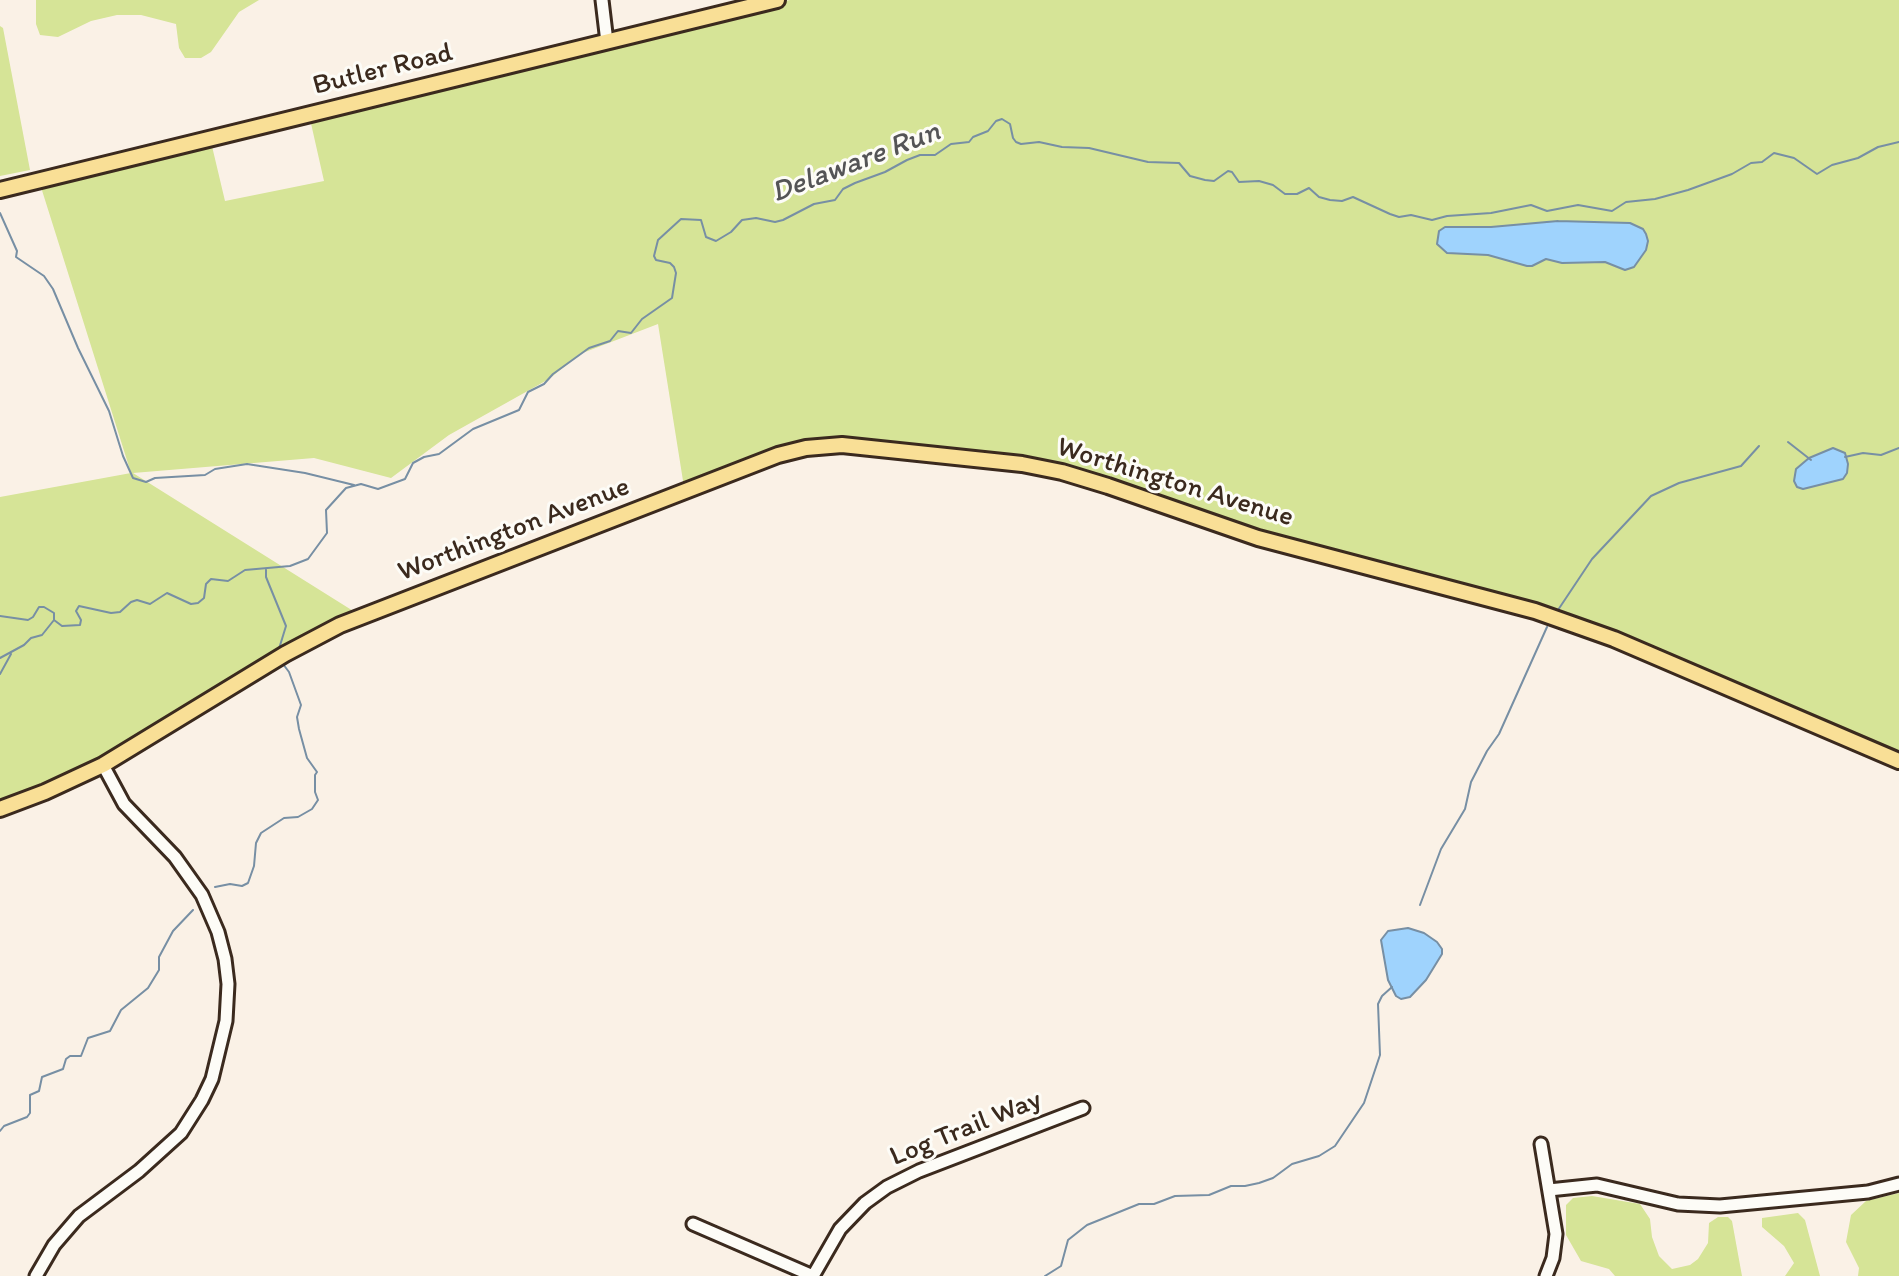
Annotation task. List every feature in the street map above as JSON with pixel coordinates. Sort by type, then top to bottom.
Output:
[{"type":"main road","name":"Butler Road","points":[[0,190],[777,0]]},
{"type":"main road","name":"Worthington Avenue","points":[[0,809],[103,765],[285,654],[340,625],[778,455],[806,448],[842,445],[1022,464],[1062,472],[1258,538],[1549,615],[1614,639],[1899,761]]},
{"type":"street","points":[[602,0],[607,42]]},
{"type":"street","points":[[36,1276],[54,1245],[79,1216],[139,1171],[181,1133],[212,1079],[226,1021],[228,984],[225,959],[218,932],[202,895],[175,857],[124,804],[103,765]]},
{"type":"street","name":"Log Trail Way","points":[[813,1276],[840,1229],[865,1203],[887,1187],[935,1165],[1083,1108]]},
{"type":"street","points":[[1541,1144],[1556,1234],[1553,1258],[1546,1276]]},
{"type":"street","points":[[1549,1190],[1597,1185],[1678,1204],[1720,1206],[1868,1192],[1899,1184]]},
{"type":"street","points":[[693,1224],[813,1276]]},
{"type":"green space","points":[[36,0],[259,0],[239,12],[211,52],[201,58],[185,58],[179,48],[176,24],[141,15],[117,15],[91,21],[58,37],[40,35],[36,24]]},
{"type":"green space","points":[[790,0],[1899,0],[1899,761],[1606,632],[1286,542],[1044,467],[828,444],[684,487],[658,324],[580,354],[549,379],[449,435],[391,478],[314,458],[133,473],[358,614],[90,767],[0,804],[0,497],[131,473],[40,184],[211,142],[225,201],[324,181],[310,119]]},
{"type":"green space","points":[[0,26],[3,28],[30,170],[0,176]]},
{"type":"green space","points":[[1899,1193],[1899,1276],[1858,1276],[1859,1268],[1846,1242],[1851,1215],[1866,1201]]},
{"type":"green space","points":[[1592,1196],[1640,1204],[1650,1219],[1659,1256],[1672,1269],[1690,1265],[1698,1259],[1708,1243],[1709,1223],[1718,1217],[1728,1217],[1732,1221],[1742,1276],[1615,1276],[1609,1269],[1581,1261],[1566,1235],[1566,1205],[1573,1198]]},
{"type":"green space","points":[[1798,1213],[1805,1220],[1820,1276],[1785,1276],[1794,1263],[1784,1246],[1762,1227],[1762,1218]]},
{"type":"water","points":[[1558,221],[1630,223],[1643,229],[1646,234],[1646,250],[1634,267],[1625,270],[1605,262],[1562,263],[1546,259],[1527,266],[1488,255],[1447,253],[1437,244],[1439,231],[1445,227],[1491,227]]},
{"type":"water","points":[[1833,448],[1845,453],[1848,464],[1843,479],[1803,489],[1797,487],[1794,481],[1796,469],[1809,458]]},
{"type":"water","points":[[1408,928],[1424,933],[1437,942],[1442,954],[1426,980],[1410,997],[1401,999],[1396,996],[1388,980],[1381,940],[1388,931]]},
{"type":"waterway","name":"Delaware Run","points":[[0,658],[31,638],[42,635],[54,620],[62,626],[80,625],[76,611],[79,606],[120,612],[131,602],[137,600],[150,604],[167,593],[191,604],[198,603],[204,598],[206,584],[211,579],[228,581],[245,570],[290,566],[308,559],[327,533],[326,510],[346,488],[361,484],[378,489],[405,479],[413,463],[439,454],[473,429],[519,410],[528,392],[544,384],[589,348],[610,341],[618,331],[631,333],[642,319],[672,298],[674,267],[656,260],[654,256],[658,240],[681,219],[701,220],[706,237],[716,241],[731,232],[742,220],[756,218],[775,222],[814,204],[835,200],[843,189],[855,183],[920,155],[935,155],[951,144],[969,142],[1002,119],[1010,124],[1013,138],[1021,144],[1039,142],[1089,148],[1148,162],[1179,163],[1190,176],[1205,180],[1214,181],[1228,171],[1239,182],[1259,181],[1273,185],[1285,194],[1297,194],[1309,188],[1319,197],[1330,200],[1342,201],[1353,197],[1399,217],[1411,215],[1432,220],[1531,205],[1547,211],[1578,205],[1612,211],[1626,202],[1655,199],[1688,190],[1732,174],[1751,163],[1762,162],[1774,153],[1794,158],[1817,174],[1878,147],[1899,142]]},
{"type":"waterway","points":[[0,213],[17,251],[16,257],[44,276],[53,289],[109,411],[133,478],[146,482],[155,478],[205,475],[215,469],[247,464],[354,485]]},
{"type":"waterway","points":[[1788,442],[1811,460]]},
{"type":"waterway","points":[[1558,610],[1592,559],[1651,496],[1679,483],[1741,466],[1759,446]]},
{"type":"waterway","points":[[1845,457],[1863,453],[1881,455],[1899,448]]},
{"type":"waterway","points":[[266,569],[266,577],[286,626],[278,652]]},
{"type":"waterway","points":[[0,616],[28,620],[39,607],[44,607],[54,613],[54,620]]},
{"type":"waterway","points":[[1420,905],[1441,849],[1465,809],[1471,782],[1499,734],[1547,627]]},
{"type":"waterway","points":[[0,674],[11,654]]},
{"type":"waterway","points":[[215,887],[248,883],[261,833],[284,818],[298,817],[312,809],[318,800],[315,792],[317,772],[307,758],[299,729],[297,717],[301,705],[283,664]]},
{"type":"waterway","points":[[0,1131],[4,1126],[27,1117],[30,1113],[30,1095],[39,1091],[42,1077],[63,1069],[70,1056],[81,1056],[88,1038],[110,1031],[121,1010],[148,988],[159,970],[159,957],[173,931],[193,910]]},
{"type":"waterway","points":[[1045,1276],[1061,1266],[1068,1240],[1087,1225],[1139,1204],[1154,1204],[1175,1196],[1209,1195],[1231,1186],[1259,1183],[1273,1178],[1292,1164],[1319,1156],[1335,1146],[1364,1103],[1380,1055],[1378,1004],[1392,987]]}]
